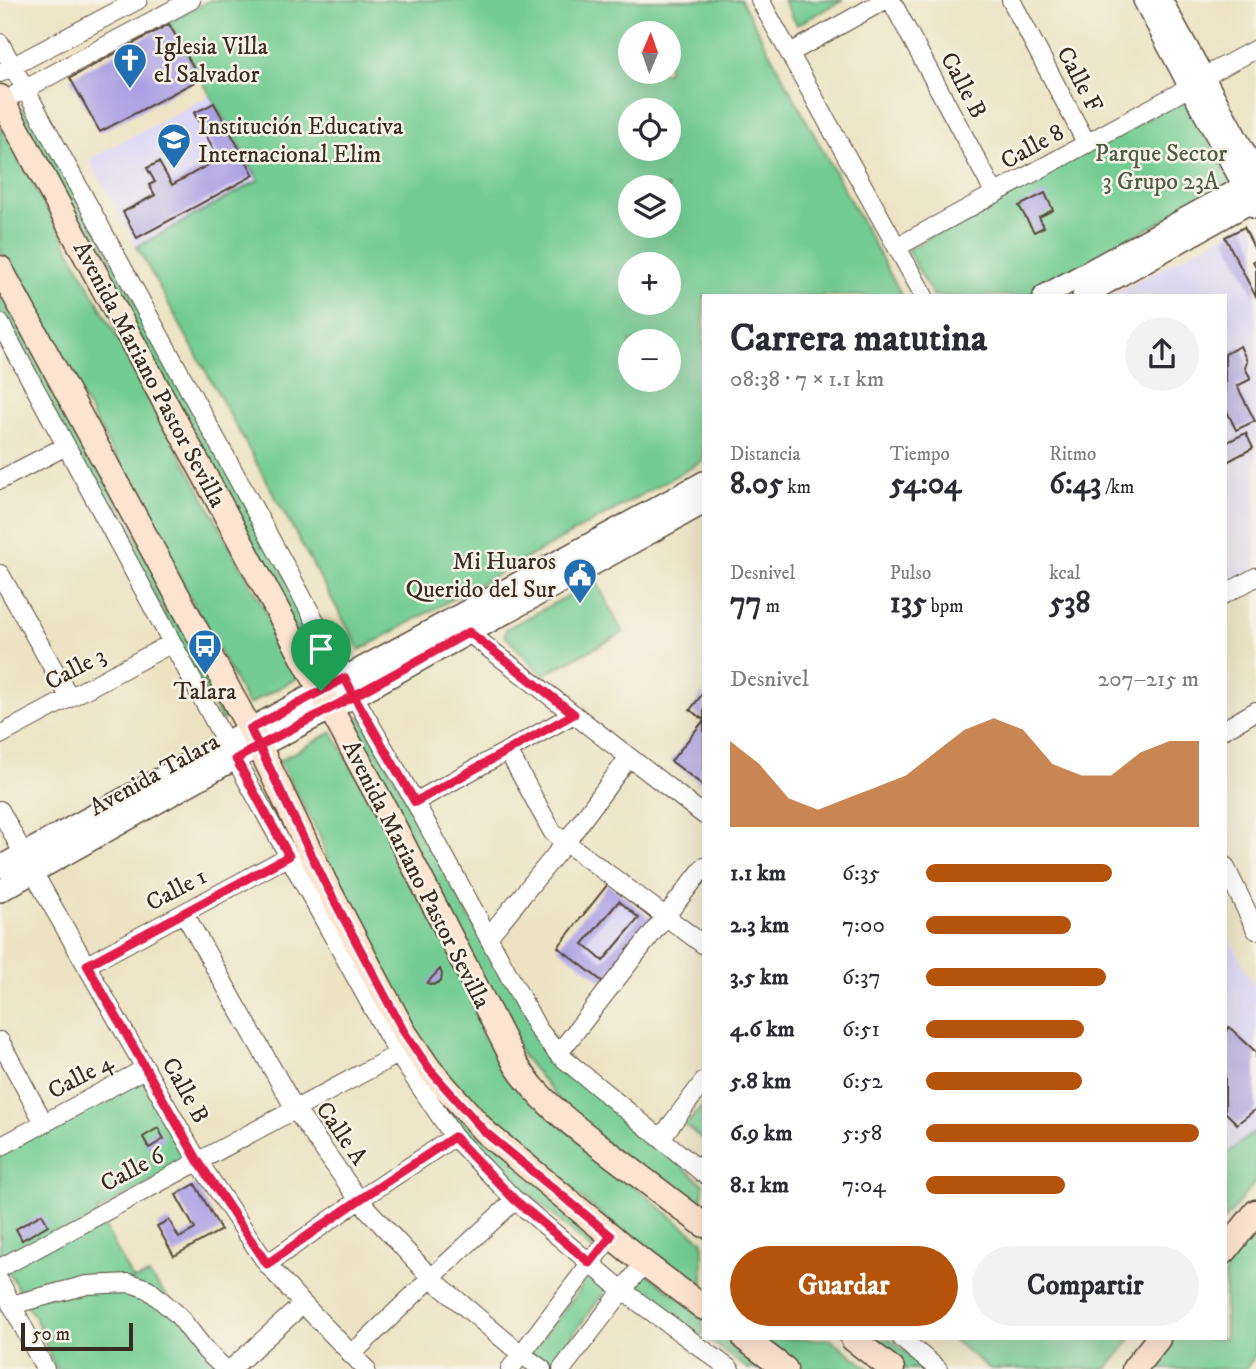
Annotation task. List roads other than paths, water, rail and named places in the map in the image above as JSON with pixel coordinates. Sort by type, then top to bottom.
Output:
[{"type":"main road","name":"Avenida Mariano Pastor Sevilla","points":[[1,100],[387,813],[516,1065],[544,1101],[567,1121],[702,1223]]},
{"type":"main road","points":[[0,268],[254,737],[324,881],[404,1032],[430,1070],[485,1132],[644,1263],[702,1306]]},
{"type":"main road","points":[[1227,1248],[1256,1212]]},
{"type":"main road","points":[[746,1340],[785,1369]]},
{"type":"main road","points":[[854,1340],[892,1369]]},
{"type":"main road","points":[[1134,1369],[1157,1340]]},
{"type":"street","points":[[6,70],[138,0]]},
{"type":"street","points":[[1,100],[191,0]]},
{"type":"street","points":[[760,0],[923,294]]},
{"type":"street","points":[[790,53],[885,0]]},
{"type":"street","name":"Calle B","points":[[891,0],[995,194]]},
{"type":"street","name":"Calle F","points":[[1011,0],[1087,144]]},
{"type":"street","points":[[1144,0],[1197,82]]},
{"type":"street","points":[[1161,0],[1197,82],[1253,191]]},
{"type":"street","name":"Avenida Mariano Pastor Sevilla","points":[[0,43],[6,70],[25,89],[538,1029],[558,1054],[702,1172]]},
{"type":"street","name":"Calle 8","points":[[897,247],[1256,49]]},
{"type":"street","points":[[1048,294],[1253,191]]},
{"type":"street","points":[[1086,294],[1253,191]]},
{"type":"street","points":[[0,323],[398,1054],[454,1137],[515,1200],[622,1290],[730,1369]]},
{"type":"street","points":[[0,480],[66,446]]},
{"type":"street","name":"Avenida Talara","points":[[0,891],[28,863],[254,737],[350,687],[702,483]]},
{"type":"street","name":"Avenida Talara","points":[[350,687],[469,632],[702,504]]},
{"type":"street","points":[[0,573],[70,698]]},
{"type":"street","points":[[1227,593],[1256,578]]},
{"type":"street","points":[[469,632],[702,813]]},
{"type":"street","name":"Calle 3","points":[[0,735],[172,643]]},
{"type":"street","points":[[1227,728],[1256,711]]},
{"type":"street","points":[[415,802],[574,714]]},
{"type":"street","points":[[508,751],[553,833],[702,944]]},
{"type":"street","points":[[488,937],[566,842],[629,757]]},
{"type":"street","name":"Calle B","points":[[0,810],[198,1161],[267,1264],[366,1369]]},
{"type":"street","name":"Calle 1","points":[[87,965],[289,856]]},
{"type":"street","name":"Avenida Talara","points":[[0,867],[28,863]]},
{"type":"street","points":[[558,1054],[702,870]]},
{"type":"street","points":[[1227,870],[1256,930]]},
{"type":"street","name":"Calle A","points":[[184,913],[295,1109],[359,1200],[431,1278],[542,1369]]},
{"type":"street","points":[[0,1041],[44,1123]]},
{"type":"street","name":"Calle 6","points":[[0,1268],[398,1054]]},
{"type":"street","name":"Calle 4","points":[[0,1146],[146,1068]]},
{"type":"street","points":[[661,1138],[702,1084]]},
{"type":"street","points":[[267,1264],[454,1137]]},
{"type":"street","points":[[351,1355],[515,1200]]},
{"type":"street","points":[[510,1369],[611,1236]]},
{"type":"street","points":[[562,1369],[644,1263]]},
{"type":"street","points":[[0,1282],[42,1368]]},
{"type":"street","points":[[11,1304],[87,1285],[130,1283],[148,1289],[178,1315],[206,1351],[225,1369]]},
{"type":"street","points":[[231,1369],[303,1304]]},
{"type":"street","points":[[903,1340],[938,1369]]},
{"type":"place","name":"Iglesia Villa el Salvador","points":[[130,90]]},
{"type":"place","name":"Institución Educativa Internacional Elim","points":[[174,170]]},
{"type":"place","name":"Mi Huaros Querido del Sur","points":[[580,605]]},
{"type":"place","name":"Talara","points":[[205,676]]},
{"type":"park label","name":"Parque Sector 3 Grupo 23A","points":[[1161,167]]}]
